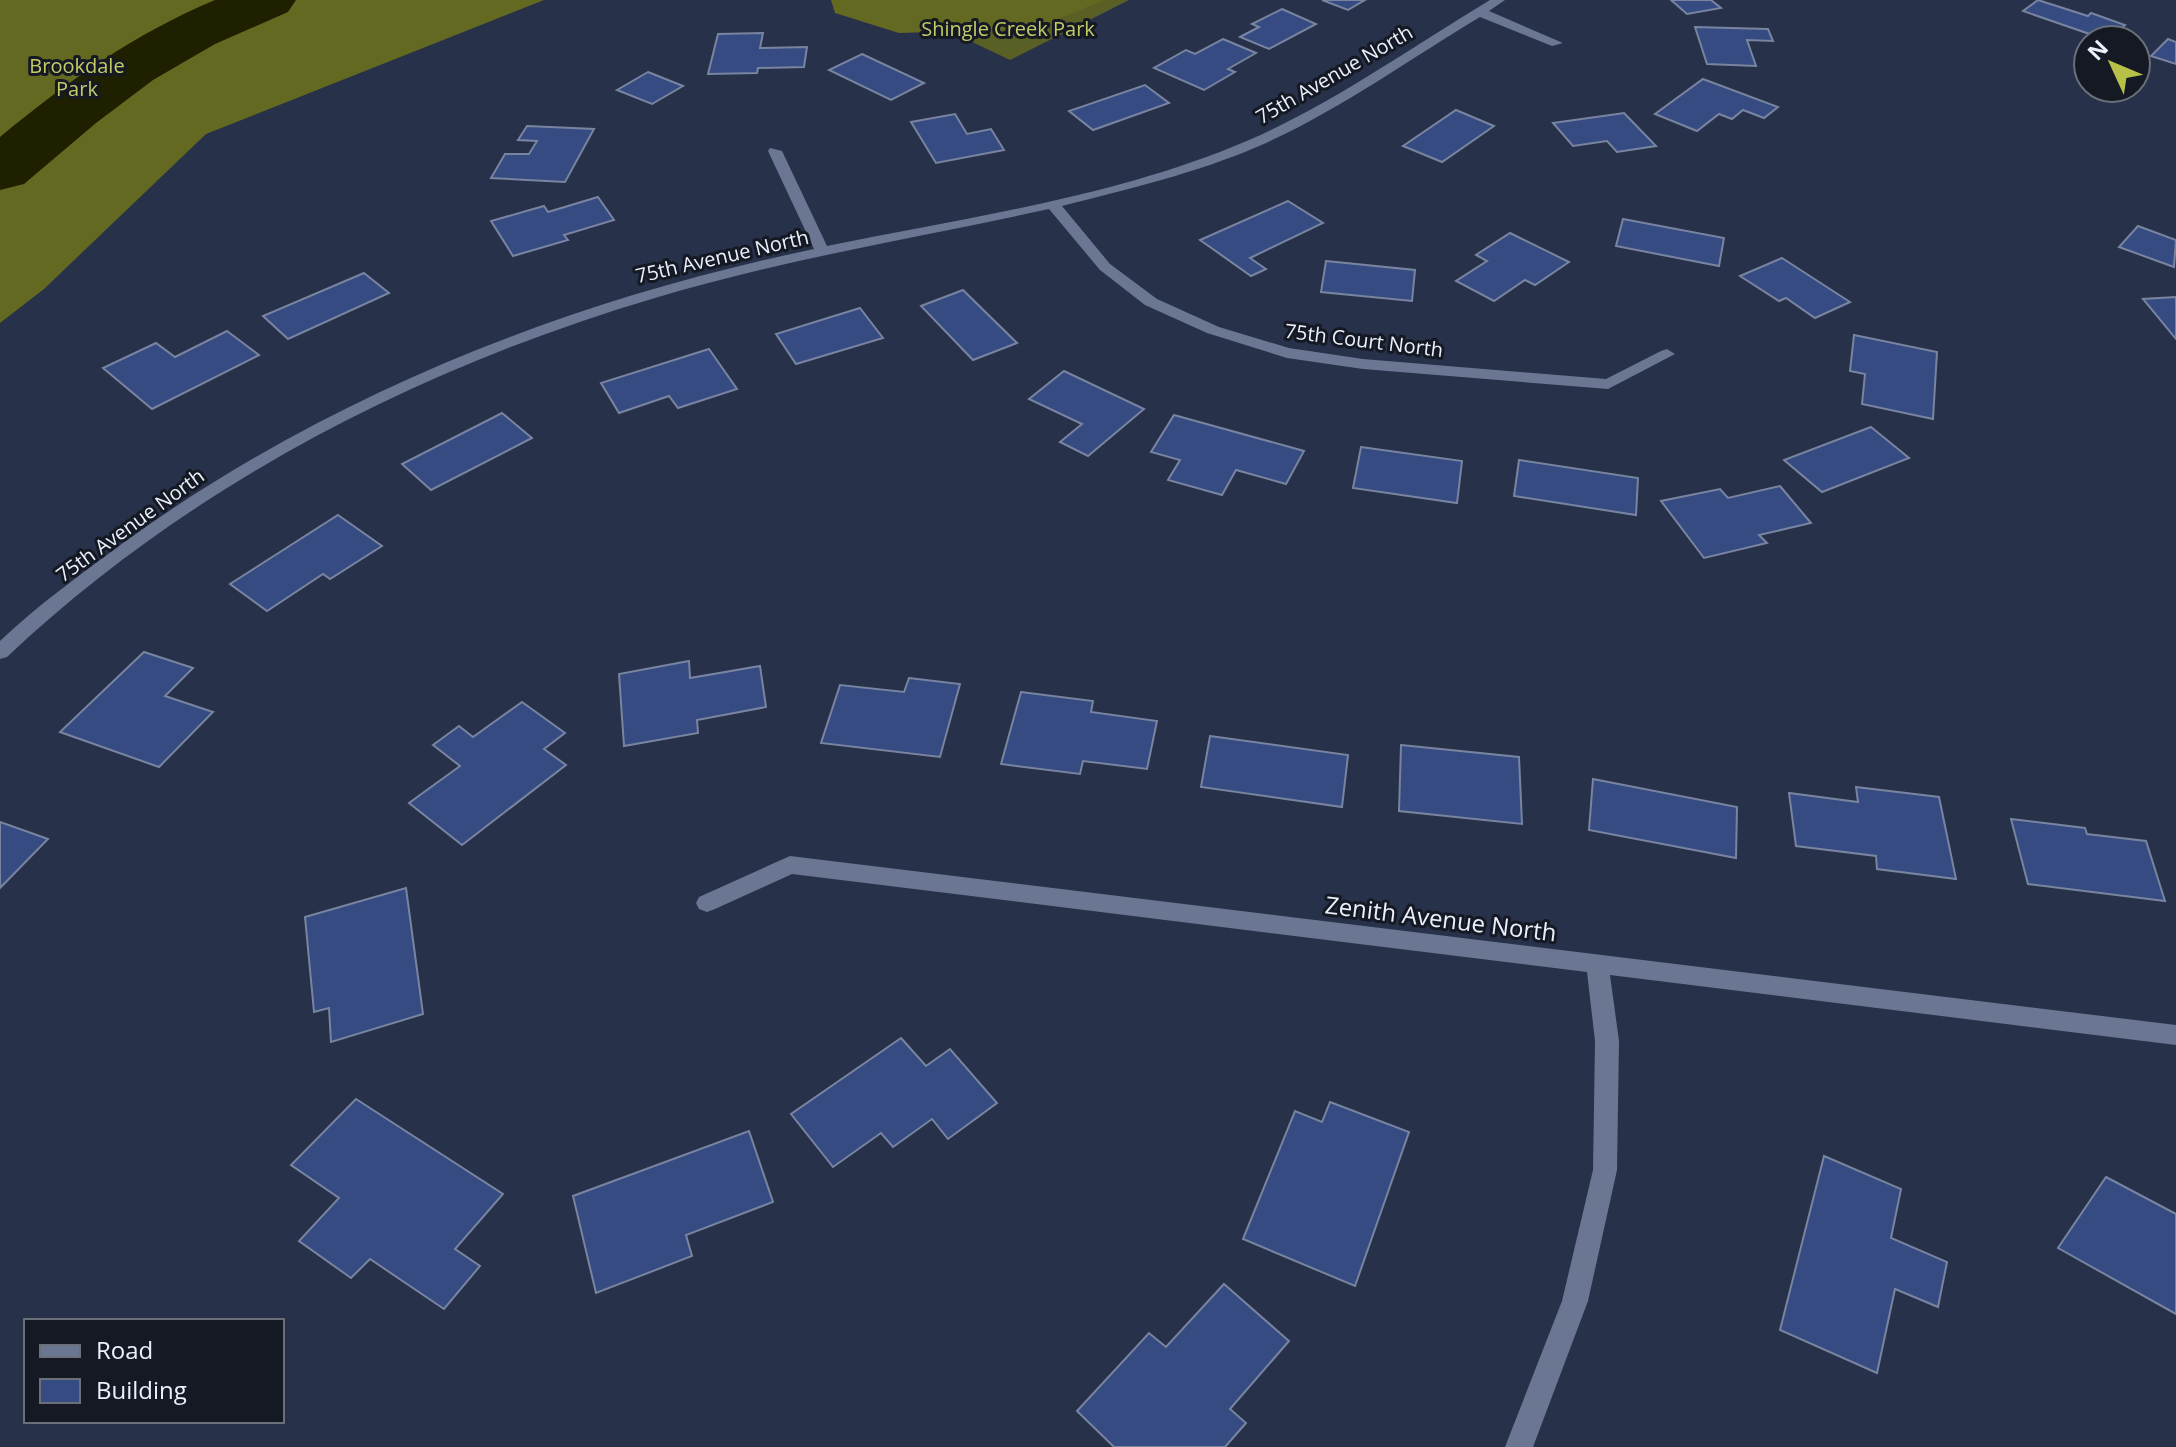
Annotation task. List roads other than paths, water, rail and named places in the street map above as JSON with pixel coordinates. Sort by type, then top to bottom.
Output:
[{"type":"street","name":"75th Avenue North","points":[[0,652],[140,538],[257,460],[381,394],[503,342],[621,301],[1052,203],[1177,171],[1245,147],[1305,117],[1499,0]]},
{"type":"street","points":[[1479,12],[1557,43]]},
{"type":"street","points":[[775,151],[823,253]]},
{"type":"street","name":"75th Court North","points":[[1052,203],[1105,267],[1151,302],[1213,330],[1287,353],[1363,364],[1608,384],[1667,354]]},
{"type":"street","name":"Zenith Avenue North","points":[[707,903],[790,865],[2176,1035]]},
{"type":"street","points":[[1519,1447],[1575,1301],[1605,1170],[1607,1041],[1597,963]]},
{"type":"waterway","points":[[0,170],[73,109],[131,67],[193,31],[267,0]]},
{"type":"park label","name":"Shingle Creek Park","points":[[1008,28]]},
{"type":"park label","name":"Brookdale Park","points":[[77,76]]}]
